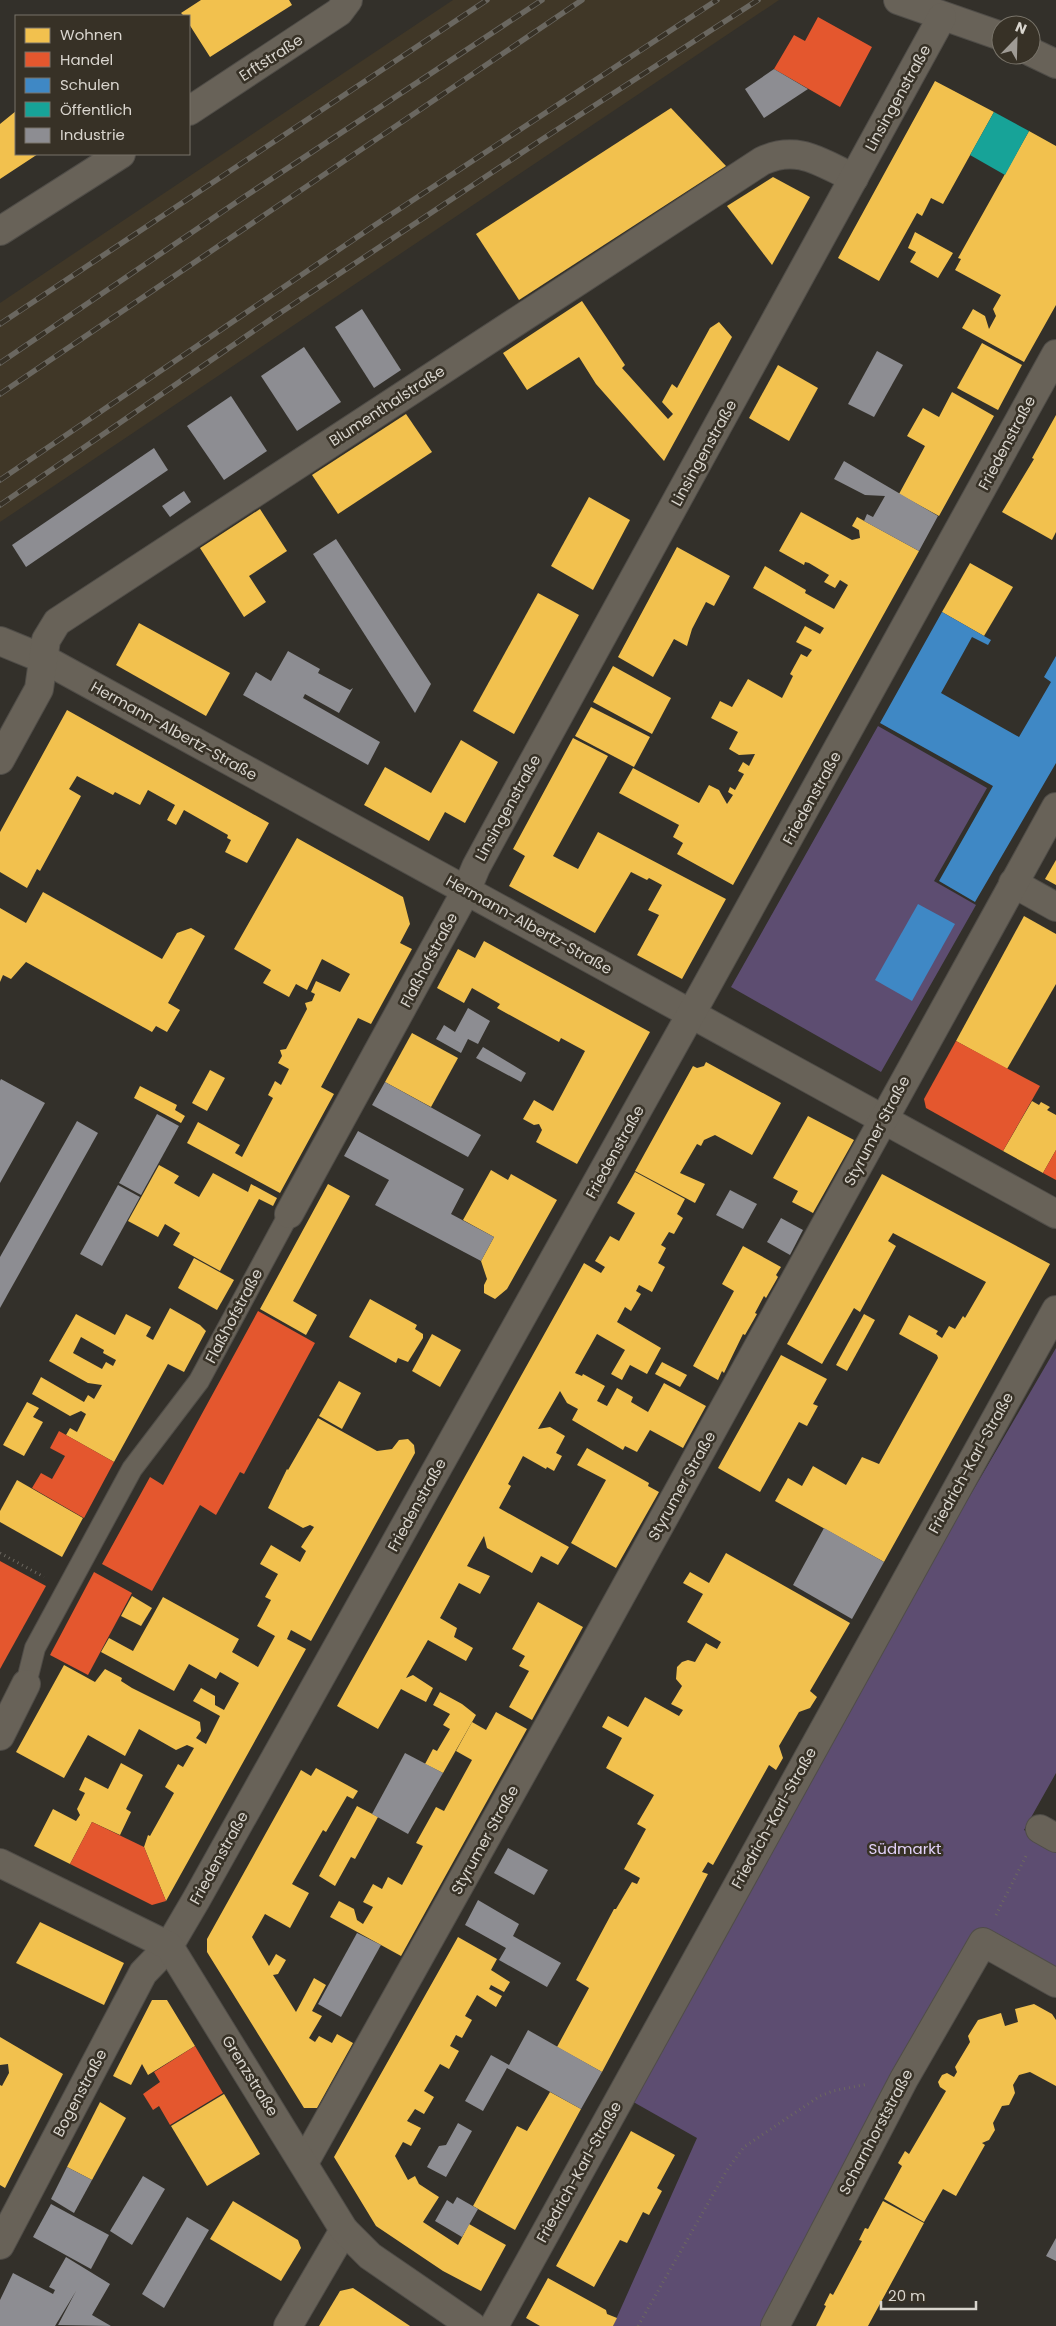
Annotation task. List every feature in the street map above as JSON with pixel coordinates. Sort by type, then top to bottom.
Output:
[{"type":"street","name":"Erftstraße","points":[[190,110],[339,12],[348,0]]},
{"type":"street","points":[[898,0],[991,33]]},
{"type":"street","name":"Linsingenstraße","points":[[466,891],[476,867],[520,786],[942,17]]},
{"type":"street","points":[[1041,57],[1056,64]]},
{"type":"street","name":"Blumenthalstraße","points":[[0,760],[39,689],[46,640],[57,622],[762,162],[782,154],[798,154],[854,178]]},
{"type":"street","points":[[0,231],[119,155]]},
{"type":"street","name":"Friedenstraße","points":[[168,1946],[692,1014],[1056,354]]},
{"type":"street","name":"Hermann-Albertz-Straße","points":[[0,641],[44,660],[1056,1214]]},
{"type":"street","name":"Styrumer Straße","points":[[304,2163],[1056,807]]},
{"type":"street","points":[[1013,883],[1056,908]]},
{"type":"street","name":"Flaßhofstraße","points":[[0,1736],[26,1684],[35,1648],[132,1469],[199,1380],[466,891]]},
{"type":"street","name":"Friedrich-Karl-Straße","points":[[494,2326],[1056,1310]]},
{"type":"street","points":[[0,1863],[168,1946]]},
{"type":"street","points":[[983,1942],[1056,1983]]},
{"type":"street","name":"Scharnhorststraße","points":[[775,2326],[904,2079],[983,1942]]},
{"type":"street","name":"Grenzstraße","points":[[168,1946],[344,2230],[370,2256],[472,2326]]},
{"type":"street","name":"Bogenstraße","points":[[0,2246],[142,1973],[168,1946]]},
{"type":"street","points":[[288,2326],[344,2230]]},
{"type":"path","points":[[0,1553],[66,1590]]},
{"type":"path","points":[[983,1942],[1048,1834]]},
{"type":"path","points":[[638,2326],[727,2170],[744,2147],[820,2096],[858,2085],[904,2079]]},
{"type":"shaded area","points":[[453,0],[779,0],[0,522],[0,303]]},
{"type":"green space","points":[[878,726],[987,788],[934,881],[976,905],[881,1072],[731,987]]},
{"type":"green space","name":"Südmarkt","points":[[1056,1348],[1056,1773],[1024,1830],[1056,1847],[1056,1983],[983,1942],[775,2326],[613,2326],[697,2138],[621,2095]]},
{"type":"building: Wohnen","points":[[201,0],[289,0],[292,5],[210,57],[190,26],[190,15],[183,15],[181,13]]},
{"type":"building: Wohnen","points":[[935,81],[994,112],[943,204],[931,198],[922,216],[917,213],[879,281],[838,258]]},
{"type":"building: Wohnen","points":[[671,108],[726,166],[519,300],[476,234]]},
{"type":"building: Wohnen","points":[[15,112],[15,155],[36,155],[0,179],[0,124]]},
{"type":"building: Wohnen","points":[[1029,131],[1056,146],[1056,305],[1024,362],[962,328],[973,309],[985,316],[989,329],[996,316],[993,309],[1001,295],[955,270],[961,259],[958,258]]},
{"type":"building: Wohnen","points":[[773,177],[810,197],[772,265],[727,206]]},
{"type":"building: Wohnen","points":[[915,232],[953,253],[938,278],[910,262],[916,252],[908,248]]},
{"type":"building: Wohnen","points":[[582,301],[625,365],[622,368],[668,419],[673,414],[662,402],[672,384],[677,388],[710,328],[719,322],[732,337],[664,461],[596,384],[579,357],[527,390],[503,353]]},
{"type":"building: Wohnen","points":[[982,343],[1022,365],[998,410],[957,388]]},
{"type":"building: Wohnen","points":[[778,365],[818,388],[789,441],[749,418]]},
{"type":"building: Wohnen","points":[[952,392],[994,416],[939,516],[899,494],[925,446],[907,436],[923,408],[939,417]]},
{"type":"building: Wohnen","points":[[406,414],[432,452],[338,514],[312,475]]},
{"type":"building: Wohnen","points":[[1056,415],[1056,532],[1052,540],[1002,512],[1034,459],[1032,458]]},
{"type":"building: Wohnen","points":[[589,497],[630,520],[593,590],[551,566]]},
{"type":"building: Wohnen","points":[[260,509],[287,551],[249,576],[266,602],[244,617],[200,548]]},
{"type":"building: Wohnen","points":[[801,512],[852,540],[860,538],[859,530],[852,526],[857,517],[919,551],[733,885],[677,854],[683,843],[673,837],[679,825],[619,793],[633,768],[699,803],[709,785],[719,790],[727,804],[733,795],[728,792],[730,787],[735,790],[744,774],[738,771],[743,762],[749,766],[755,754],[739,755],[729,749],[738,732],[711,718],[720,701],[732,707],[748,679],[782,698],[793,676],[790,674],[801,654],[807,657],[812,650],[796,642],[805,626],[820,634],[824,628],[753,588],[765,566],[806,590],[805,593],[834,609],[848,585],[840,580],[835,588],[824,582],[829,575],[809,563],[805,562],[804,565],[779,551]]},
{"type":"building: Wohnen","points":[[677,547],[730,576],[714,606],[706,602],[692,629],[687,646],[674,639],[653,677],[618,657]]},
{"type":"building: Wohnen","points":[[970,563],[1013,587],[984,636],[942,612]]},
{"type":"building: Wohnen","points":[[538,593],[579,615],[514,734],[473,711]]},
{"type":"building: Wohnen","points":[[139,623],[230,673],[206,716],[116,665]]},
{"type":"building: Wohnen","points":[[613,666],[671,698],[652,734],[593,702]]},
{"type":"building: Wohnen","points":[[591,707],[650,737],[634,767],[575,736]]},
{"type":"building: Wohnen","points":[[67,710],[269,823],[247,863],[225,852],[231,840],[227,838],[228,835],[184,810],[176,825],[167,820],[175,805],[148,790],[140,805],[115,792],[113,795],[77,776],[69,789],[81,796],[40,871],[37,869],[27,888],[0,872],[0,832]]},
{"type":"building: Wohnen","points":[[573,738],[608,756],[553,856],[578,869],[598,832],[726,899],[682,979],[637,955],[659,915],[648,910],[662,885],[649,878],[647,880],[631,872],[595,933],[509,886],[525,856],[513,849]]},
{"type":"building: Wohnen","points":[[461,740],[498,762],[465,823],[445,812],[429,841],[364,805],[385,767],[431,793]]},
{"type":"building: Wohnen","points":[[297,838],[403,897],[410,924],[400,943],[412,949],[371,1024],[358,1018],[321,1087],[334,1094],[280,1193],[187,1143],[198,1122],[240,1145],[235,1153],[242,1157],[273,1098],[268,1095],[275,1081],[281,1085],[289,1069],[278,1063],[282,1056],[280,1050],[286,1049],[307,1009],[305,1003],[312,1001],[315,994],[311,992],[316,981],[340,992],[350,974],[322,959],[307,990],[296,984],[289,997],[263,983],[271,970],[234,949]]},
{"type":"building: Wohnen","points":[[1056,860],[1056,885],[1045,879]]},
{"type":"building: Wohnen","points":[[43,892],[162,959],[177,933],[191,928],[205,936],[168,1003],[180,1010],[167,1032],[156,1026],[152,1032],[26,962],[11,979],[3,975],[0,982],[0,908],[26,923]]},
{"type":"building: Wohnen","points":[[1024,916],[1056,934],[1056,984],[1007,1069],[956,1041]]},
{"type":"building: Wohnen","points":[[484,941],[650,1032],[577,1164],[536,1142],[542,1130],[539,1124],[534,1125],[523,1119],[534,1100],[553,1111],[585,1051],[561,1038],[559,1042],[497,1008],[500,1004],[472,988],[464,1003],[437,988],[458,949],[475,958]]},
{"type":"building: Wohnen","points":[[412,1033],[458,1058],[431,1107],[385,1082]]},
{"type":"building: Wohnen","points":[[706,1062],[781,1103],[752,1155],[715,1135],[704,1140],[701,1146],[697,1144],[680,1173],[705,1184],[695,1203],[635,1171],[693,1066],[697,1068],[704,1066]]},
{"type":"building: Wohnen","points":[[210,1070],[225,1078],[207,1111],[192,1103]]},
{"type":"building: Wohnen","points":[[140,1086],[177,1105],[175,1110],[185,1116],[181,1123],[134,1098]]},
{"type":"building: Wohnen","points":[[1032,1101],[1039,1105],[1041,1102],[1050,1107],[1047,1110],[1056,1115],[1056,1150],[1043,1173],[1003,1151]]},
{"type":"building: Wohnen","points":[[808,1116],[854,1140],[813,1213],[792,1202],[798,1191],[773,1178]]},
{"type":"building: Wohnen","points":[[159,1165],[179,1176],[174,1183],[199,1197],[213,1173],[248,1192],[251,1184],[277,1198],[273,1206],[259,1199],[220,1271],[173,1245],[180,1233],[165,1224],[158,1237],[128,1221]]},
{"type":"building: Wohnen","points":[[491,1170],[508,1180],[511,1174],[557,1200],[507,1289],[495,1299],[484,1293],[484,1285],[487,1279],[481,1261],[494,1237],[463,1220]]},
{"type":"building: Wohnen","points":[[635,1172],[685,1199],[677,1214],[683,1218],[674,1234],[669,1232],[661,1245],[666,1248],[658,1263],[665,1267],[652,1292],[639,1285],[636,1291],[641,1294],[631,1311],[625,1307],[617,1322],[661,1348],[647,1374],[630,1365],[622,1380],[611,1374],[625,1350],[597,1334],[575,1373],[582,1376],[583,1374],[605,1386],[597,1401],[607,1406],[617,1388],[633,1397],[631,1402],[648,1412],[664,1383],[706,1406],[683,1448],[650,1430],[637,1452],[625,1446],[623,1450],[572,1420],[578,1409],[567,1403],[560,1391],[538,1429],[550,1427],[565,1436],[556,1453],[562,1456],[554,1471],[547,1467],[546,1469],[523,1456],[508,1484],[511,1486],[499,1508],[569,1547],[558,1565],[541,1556],[532,1573],[487,1548],[484,1536],[467,1566],[490,1576],[480,1594],[459,1583],[440,1618],[457,1628],[454,1637],[473,1648],[466,1661],[428,1640],[406,1678],[413,1675],[433,1688],[426,1702],[401,1689],[378,1729],[337,1706],[584,1263],[601,1273],[605,1267],[595,1261],[610,1236],[619,1241],[635,1213],[617,1203]]},
{"type":"building: Wohnen","points":[[882,1174],[1050,1264],[884,1562],[775,1501],[788,1478],[802,1486],[813,1466],[846,1485],[862,1457],[879,1464],[938,1358],[937,1355],[899,1334],[909,1315],[938,1331],[936,1334],[942,1338],[949,1326],[955,1329],[963,1316],[965,1318],[986,1282],[893,1233],[888,1241],[896,1246],[860,1312],[854,1308],[822,1364],[787,1344]]},
{"type":"building: Wohnen","points":[[328,1184],[350,1196],[293,1301],[317,1315],[306,1335],[260,1309]]},
{"type":"building: Wohnen","points":[[743,1246],[781,1267],[776,1275],[778,1277],[766,1298],[764,1296],[755,1313],[757,1314],[745,1335],[743,1334],[724,1373],[722,1371],[718,1380],[693,1366],[734,1291],[722,1284]]},
{"type":"building: Wohnen","points":[[194,1258],[234,1280],[217,1310],[178,1288]]},
{"type":"building: Wohnen","points":[[370,1299],[417,1325],[415,1329],[423,1334],[423,1338],[408,1362],[398,1358],[396,1363],[349,1337]]},
{"type":"building: Wohnen","points":[[170,1308],[200,1325],[206,1331],[184,1372],[168,1364],[114,1462],[66,1435],[70,1428],[77,1432],[86,1414],[81,1411],[70,1416],[32,1394],[41,1377],[84,1402],[88,1395],[94,1399],[102,1385],[88,1383],[49,1361],[76,1314],[115,1335],[126,1314],[151,1327],[146,1336],[153,1340]],"holes":[[[81,1337],[104,1350],[103,1353],[116,1360],[113,1366],[106,1362],[102,1369],[73,1353]]]},
{"type":"building: Wohnen","points":[[864,1314],[875,1320],[847,1371],[836,1365]]},
{"type":"building: Wohnen","points":[[432,1334],[461,1350],[440,1387],[412,1371]]},
{"type":"building: Wohnen","points":[[781,1355],[827,1379],[813,1404],[818,1406],[807,1426],[799,1422],[760,1492],[718,1468]]},
{"type":"building: Wohnen","points":[[662,1362],[687,1375],[680,1387],[655,1374]]},
{"type":"building: Wohnen","points":[[339,1381],[361,1393],[342,1429],[319,1416]]},
{"type":"building: Wohnen","points":[[27,1402],[39,1408],[33,1417],[43,1422],[24,1456],[3,1445]]},
{"type":"building: Wohnen","points":[[318,1418],[377,1451],[392,1449],[399,1440],[408,1439],[414,1445],[415,1453],[311,1641],[291,1630],[287,1639],[306,1649],[166,1901],[144,1847],[148,1835],[150,1836],[174,1793],[165,1787],[178,1764],[183,1767],[194,1748],[187,1745],[176,1750],[139,1729],[125,1756],[88,1735],[64,1778],[16,1752],[64,1665],[95,1682],[105,1669],[122,1678],[121,1681],[132,1688],[200,1722],[201,1731],[196,1738],[206,1744],[220,1716],[193,1701],[201,1688],[215,1696],[215,1705],[224,1710],[239,1683],[220,1672],[216,1679],[189,1664],[174,1691],[101,1652],[109,1638],[133,1651],[163,1597],[239,1639],[232,1652],[258,1667],[275,1636],[257,1626],[271,1600],[265,1597],[278,1574],[260,1564],[271,1545],[300,1562],[306,1551],[301,1547],[314,1527],[310,1525],[303,1528],[268,1508],[287,1469]]},
{"type":"building: Wohnen","points":[[587,1448],[649,1483],[648,1486],[659,1492],[616,1568],[571,1543],[606,1480],[577,1465]]},
{"type":"building: Wohnen","points":[[17,1480],[83,1518],[62,1557],[0,1522],[0,1511]]},
{"type":"building: Wohnen","points":[[726,1553],[850,1623],[810,1691],[817,1697],[810,1708],[799,1712],[779,1746],[783,1758],[776,1770],[769,1765],[713,1865],[708,1862],[702,1872],[708,1874],[602,2072],[557,2047],[589,1988],[576,1980],[614,1909],[616,1909],[632,1882],[637,1884],[640,1878],[624,1869],[646,1829],[637,1824],[654,1795],[606,1768],[622,1738],[602,1727],[608,1716],[628,1727],[645,1697],[679,1716],[683,1710],[671,1704],[682,1686],[676,1679],[677,1667],[682,1662],[688,1660],[695,1662],[706,1643],[717,1649],[721,1642],[687,1622],[703,1594],[683,1583],[690,1572],[709,1583]]},
{"type":"building: Wohnen","points":[[132,1596],[152,1608],[141,1626],[121,1616]]},
{"type":"building: Wohnen","points":[[538,1602],[583,1627],[532,1720],[509,1707],[529,1671],[519,1666],[525,1656],[512,1649]]},
{"type":"building: Wohnen","points":[[440,1692],[462,1704],[476,1715],[443,1773],[425,1764],[433,1749],[437,1751],[450,1729],[443,1725],[450,1714],[433,1705]]},
{"type":"building: Wohnen","points":[[496,1712],[527,1729],[401,1956],[330,1917],[339,1901],[354,1909],[357,1920],[363,1924],[373,1907],[363,1902],[373,1884],[382,1889],[388,1877],[402,1885],[423,1846],[416,1843],[436,1807],[444,1811],[472,1760],[456,1751],[472,1722],[486,1730]]},
{"type":"building: Wohnen","points":[[121,1763],[143,1775],[126,1809],[131,1812],[120,1835],[92,1822],[70,1864],[34,1846],[53,1809],[76,1821],[80,1815],[77,1809],[85,1793],[79,1790],[85,1777],[108,1789]]},
{"type":"building: Wohnen","points":[[316,1768],[358,1791],[353,1799],[347,1796],[326,1832],[323,1830],[292,1884],[309,1893],[290,1928],[265,1914],[252,1937],[269,1966],[276,1954],[286,1960],[278,1974],[273,1975],[296,2012],[314,1978],[326,1985],[312,2011],[322,2016],[309,2038],[315,2042],[319,2036],[332,2043],[337,2034],[353,2043],[317,2108],[304,2108],[207,1952],[207,1939],[301,1770],[311,1776]]},
{"type":"building: Wohnen","points":[[357,1806],[378,1817],[355,1859],[351,1857],[335,1886],[319,1876]]},
{"type":"building: Wohnen","points":[[40,1922],[124,1963],[104,2005],[16,1963]]},
{"type":"building: Wohnen","points":[[458,1937],[497,1959],[491,1970],[510,1982],[504,1992],[491,1985],[489,1989],[502,1996],[496,2007],[477,1995],[465,2016],[472,2020],[462,2038],[456,2035],[450,2046],[459,2051],[449,2069],[440,2064],[424,2091],[434,2097],[424,2114],[415,2109],[407,2121],[421,2128],[411,2146],[403,2142],[395,2156],[408,2180],[415,2176],[419,2184],[439,2197],[423,2222],[458,2245],[469,2224],[506,2245],[481,2291],[443,2271],[376,2226],[334,2157]]},
{"type":"building: Wohnen","points":[[152,2000],[167,2000],[195,2046],[148,2075],[142,2064],[131,2085],[113,2076]]},
{"type":"building: Wohnen","points":[[1034,2004],[1052,2014],[1056,2020],[1056,2086],[1030,2072],[1019,2075],[1013,2085],[1015,2093],[1009,2105],[1002,2106],[993,2123],[995,2130],[989,2140],[982,2143],[985,2145],[956,2196],[943,2189],[924,2222],[884,2199],[902,2166],[898,2163],[905,2151],[909,2154],[946,2091],[940,2087],[938,2082],[942,2075],[947,2073],[954,2077],[957,2072],[955,2067],[970,2042],[968,2036],[978,2020],[1001,2013],[1005,2026],[1018,2022],[1015,2009]]},
{"type":"building: Wohnen","points":[[0,2037],[63,2074],[5,2188],[0,2185],[0,2085],[2,2086],[9,2073],[8,2064],[0,2065]]},
{"type":"building: Wohnen","points":[[550,2092],[581,2109],[515,2230],[473,2206],[517,2126],[527,2131]]},
{"type":"building: Wohnen","points":[[224,2094],[260,2154],[207,2186],[171,2126]]},
{"type":"building: Wohnen","points":[[100,2102],[126,2118],[92,2180],[67,2167]]},
{"type":"building: Wohnen","points":[[631,2131],[675,2155],[657,2188],[662,2191],[649,2215],[643,2212],[627,2243],[620,2240],[594,2287],[556,2266]]},
{"type":"building: Wohnen","points":[[233,2201],[298,2240],[301,2248],[281,2281],[210,2239]]},
{"type":"building: Wohnen","points":[[883,2201],[924,2223],[868,2326],[816,2326],[830,2293],[833,2295],[862,2241],[859,2240],[865,2228],[868,2229]]},
{"type":"building: Wohnen","points":[[548,2278],[606,2310],[607,2314],[617,2318],[613,2326],[540,2326],[526,2318]]},
{"type":"building: Wohnen","points":[[353,2288],[410,2326],[319,2326],[340,2291]]},
{"type":"building: Handel","points":[[818,17],[872,47],[840,107],[774,69],[794,35],[805,41]]},
{"type":"building: Handel","points":[[956,1041],[1040,1086],[1003,1151],[926,1108],[924,1099]]},
{"type":"building: Handel","points":[[1056,1150],[1056,1180],[1043,1173]]},
{"type":"building: Handel","points":[[258,1311],[315,1343],[244,1474],[240,1472],[216,1515],[200,1505],[152,1591],[102,1564],[150,1477],[163,1485]]},
{"type":"building: Handel","points":[[59,1431],[114,1462],[84,1518],[32,1488],[41,1473],[52,1479],[65,1456],[50,1448]]},
{"type":"building: Handel","points":[[0,1561],[46,1586],[0,1669]]},
{"type":"building: Handel","points":[[94,1572],[132,1593],[88,1675],[50,1655]]},
{"type":"building: Handel","points":[[92,1822],[144,1847],[166,1901],[152,1905],[70,1864]]},
{"type":"building: Handel","points":[[195,2046],[223,2093],[170,2125],[159,2106],[153,2110],[143,2094],[160,2082],[154,2072]]},
{"type":"building: Schulen","points":[[942,612],[991,640],[988,645],[972,637],[941,693],[1019,737],[1051,682],[1044,677],[1056,656],[1056,763],[975,902],[939,881],[993,786],[880,723]]},
{"type":"building: Schulen","points":[[918,904],[955,924],[912,1001],[875,980]]},
{"type":"building: Öffentlich","points":[[994,112],[1029,131],[1005,175],[970,155]]},
{"type":"building: Industrie","points":[[774,69],[808,89],[764,118],[745,89]]},
{"type":"building: Industrie","points":[[362,309],[401,370],[374,388],[335,327]]},
{"type":"building: Industrie","points":[[304,347],[341,402],[297,431],[261,376]]},
{"type":"building: Industrie","points":[[877,351],[903,365],[874,417],[848,404]]},
{"type":"building: Industrie","points":[[231,396],[267,451],[224,480],[187,426]]},
{"type":"building: Industrie","points":[[154,448],[168,470],[26,567],[12,545]]},
{"type":"building: Industrie","points":[[844,461],[938,516],[919,551],[864,521],[867,514],[873,517],[885,496],[865,495],[834,479]]},
{"type":"building: Industrie","points":[[184,491],[191,502],[170,517],[162,506]]},
{"type":"building: Industrie","points":[[336,539],[431,684],[415,713],[313,554]]},
{"type":"building: Industrie","points":[[288,651],[320,669],[318,673],[350,690],[353,688],[339,713],[305,694],[303,698],[380,742],[368,765],[243,695],[256,672],[271,681]]},
{"type":"building: Industrie","points":[[468,1008],[490,1021],[478,1044],[468,1039],[461,1053],[436,1039],[444,1025],[455,1032]]},
{"type":"building: Industrie","points":[[483,1047],[526,1073],[521,1082],[476,1058]]},
{"type":"building: Industrie","points":[[1,1079],[45,1103],[0,1183],[0,1081]]},
{"type":"building: Industrie","points":[[385,1082],[481,1135],[468,1157],[372,1105]]},
{"type":"building: Industrie","points":[[157,1114],[179,1126],[141,1195],[119,1183]]},
{"type":"building: Industrie","points":[[77,1121],[98,1133],[0,1308],[0,1257]]},
{"type":"building: Industrie","points":[[358,1131],[464,1189],[451,1214],[494,1237],[481,1261],[375,1205],[389,1180],[344,1156]]},
{"type":"building: Industrie","points":[[118,1185],[140,1197],[102,1266],[80,1254]]},
{"type":"building: Industrie","points":[[730,1190],[757,1204],[743,1229],[716,1215]]},
{"type":"building: Industrie","points":[[781,1218],[803,1230],[790,1255],[767,1242]]},
{"type":"building: Industrie","points":[[824,1528],[884,1562],[852,1619],[793,1585]]},
{"type":"building: Industrie","points":[[405,1753],[443,1773],[408,1834],[372,1814]]},
{"type":"building: Industrie","points":[[508,1848],[548,1870],[534,1895],[494,1873]]},
{"type":"building: Industrie","points":[[478,1900],[519,1924],[513,1936],[561,1963],[547,1987],[499,1960],[506,1948],[465,1925]]},
{"type":"building: Industrie","points":[[357,1933],[381,1945],[341,2017],[318,2004]]},
{"type":"building: Industrie","points":[[528,2030],[602,2072],[581,2109],[507,2068],[483,2111],[465,2101],[491,2055],[509,2065]]},
{"type":"building: Industrie","points":[[458,2123],[472,2131],[446,2177],[427,2167],[439,2146],[446,2145]]},
{"type":"building: Industrie","points":[[67,2167],[92,2180],[74,2213],[51,2199]]},
{"type":"building: Industrie","points":[[143,2176],[165,2189],[132,2245],[110,2231]]},
{"type":"building: Industrie","points":[[457,2197],[478,2209],[462,2237],[435,2221],[447,2200],[453,2204]]},
{"type":"building: Industrie","points":[[51,2204],[109,2235],[91,2269],[33,2237]]},
{"type":"building: Industrie","points":[[187,2217],[209,2230],[164,2308],[142,2294]]},
{"type":"building: Industrie","points":[[1056,2238],[1056,2261],[1046,2256]]},
{"type":"building: Industrie","points":[[66,2257],[110,2284],[92,2315],[111,2326],[58,2325],[76,2291],[55,2326],[0,2326],[0,2300],[13,2273],[53,2294],[55,2290],[49,2287]]},
{"type":"railway","points":[[0,324],[487,0]]},
{"type":"railway","points":[[0,363],[241,199],[542,0]]},
{"type":"railway","points":[[0,394],[582,0]]},
{"type":"railway","points":[[0,480],[372,227],[717,0]]},
{"type":"railway","points":[[0,505],[277,315],[541,140],[758,0]]}]
